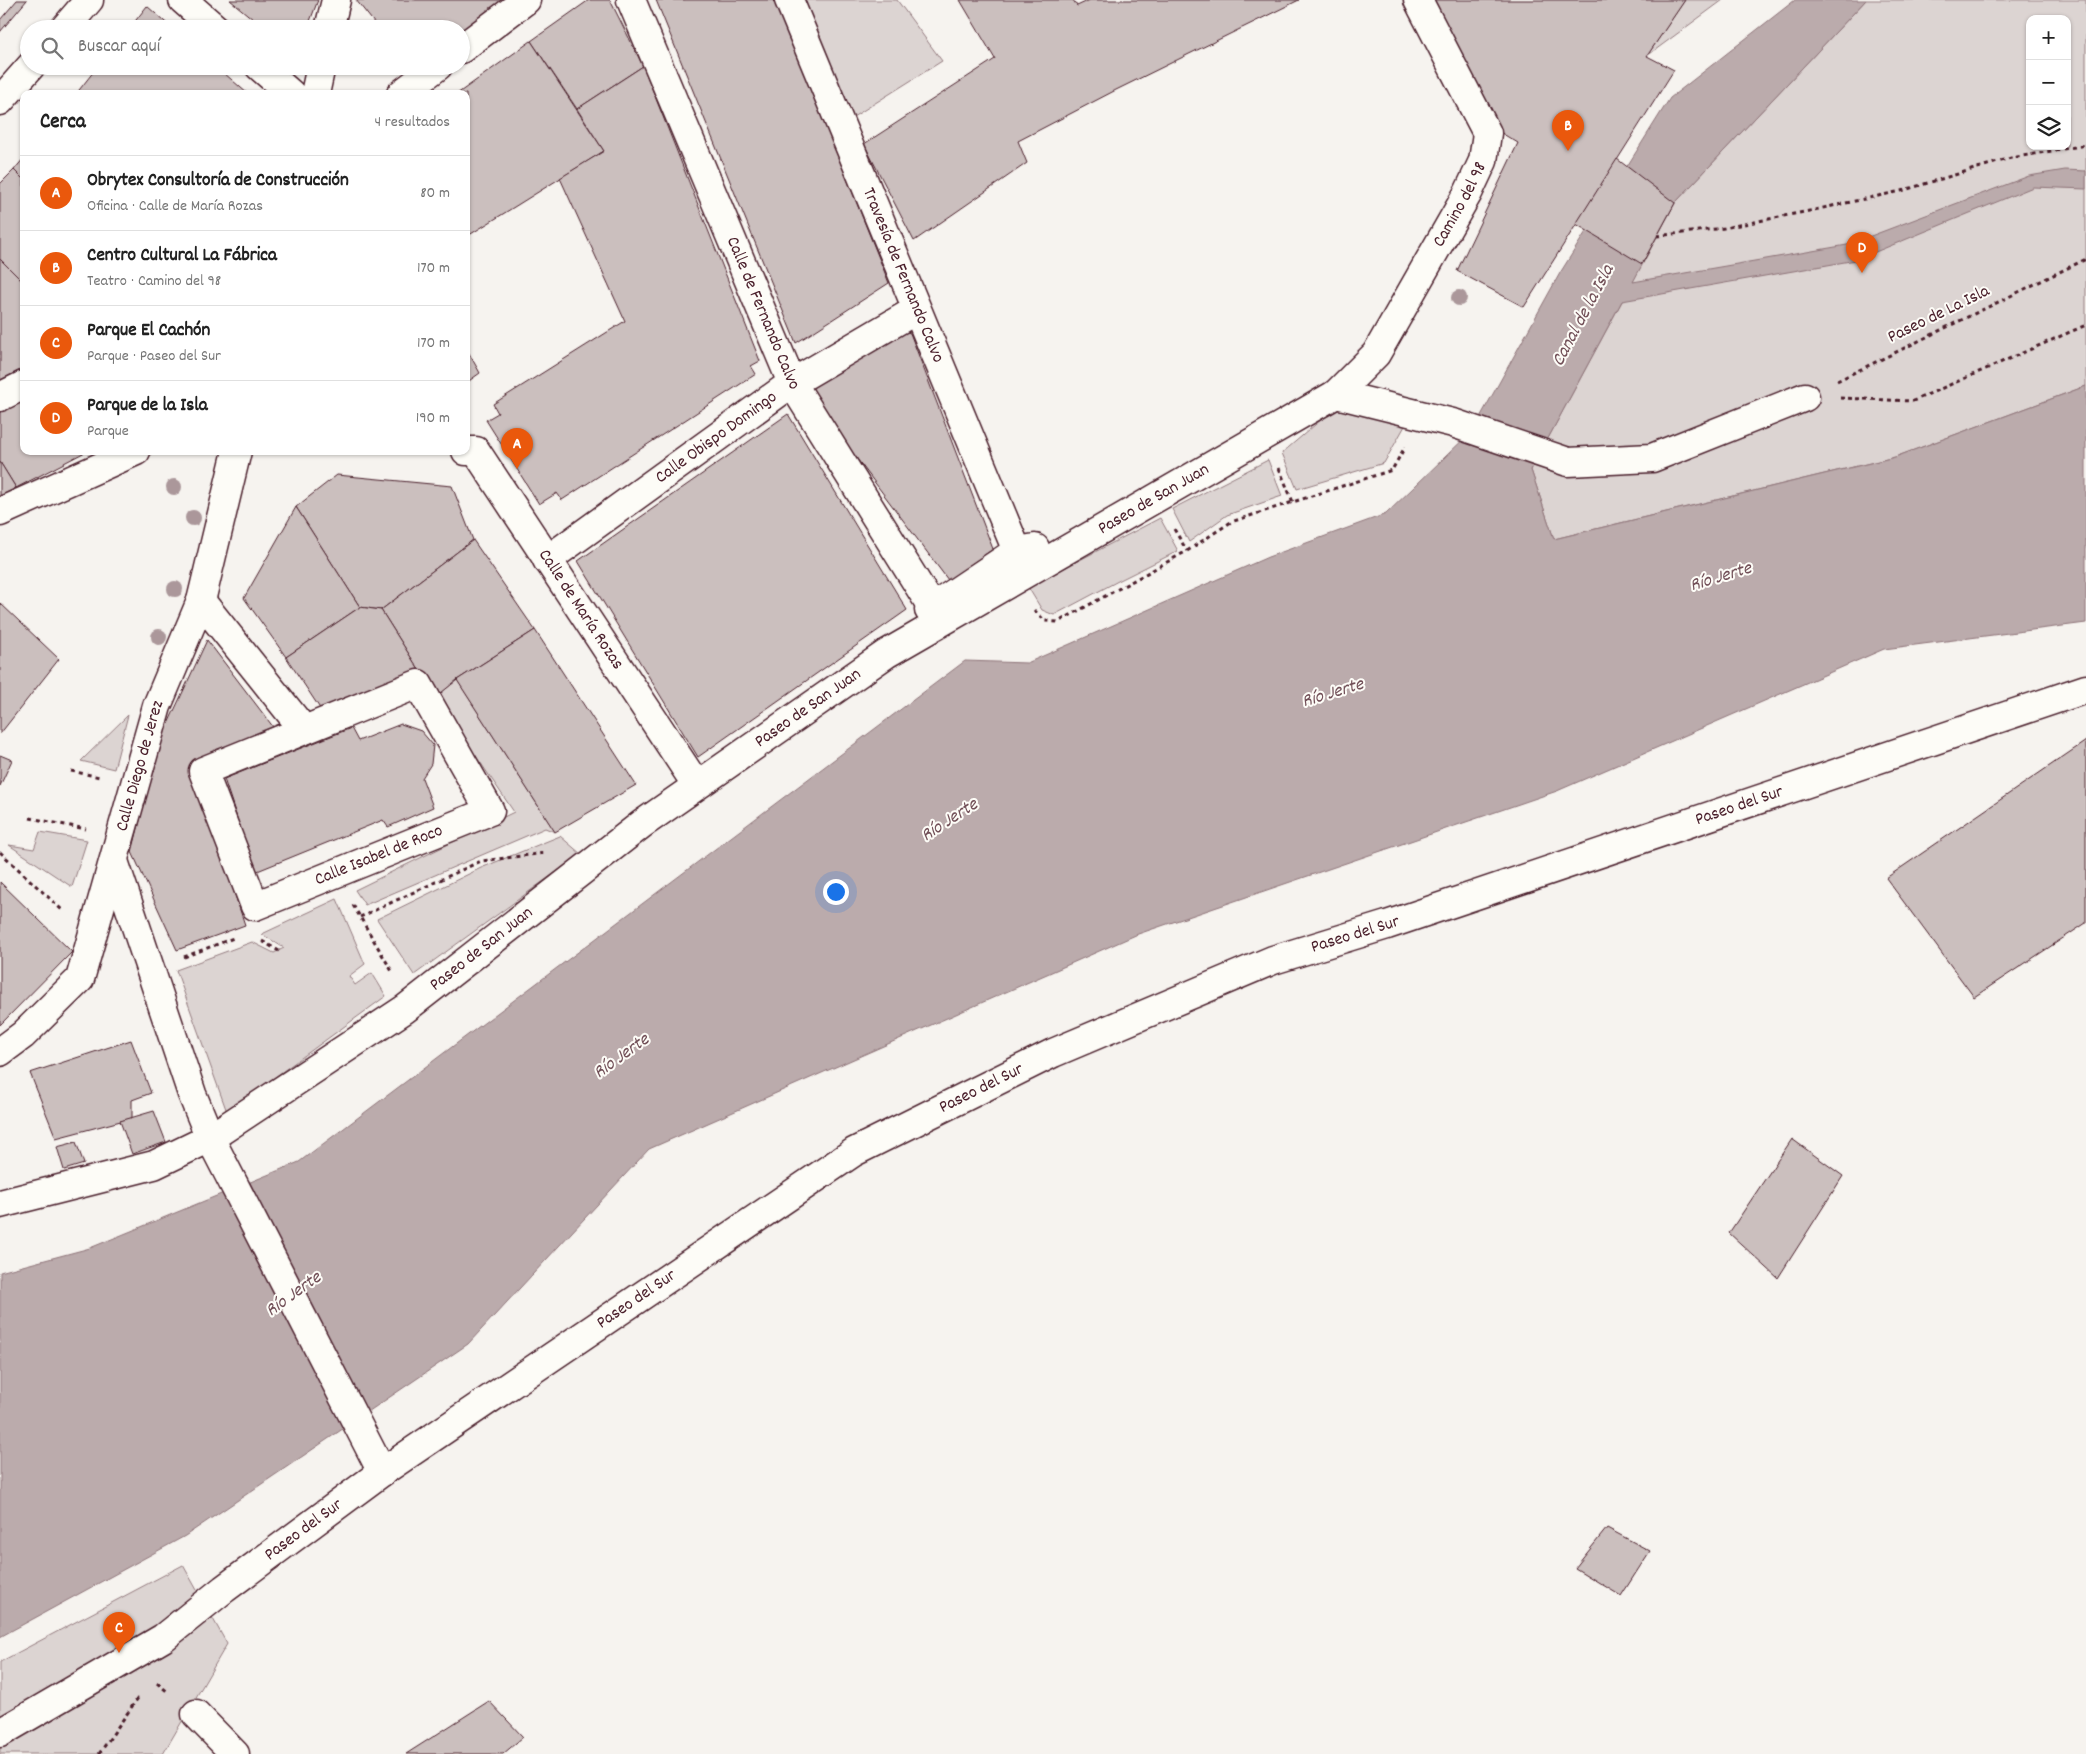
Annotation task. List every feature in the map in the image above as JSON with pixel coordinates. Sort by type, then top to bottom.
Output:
[{"type":"street","points":[[72,20],[89,0]]},
{"type":"street","points":[[183,0],[206,20]]},
{"type":"street","points":[[331,20],[336,0]]},
{"type":"street","points":[[470,42],[526,0]]},
{"type":"street","name":"Calle de Fernando Calvo","points":[[631,0],[792,383],[932,608]]},
{"type":"street","name":"Travesía de Fernando Calvo","points":[[788,0],[1017,551]]},
{"type":"street","name":"Camino del 98","points":[[1336,394],[1376,354],[1468,193],[1483,161],[1486,133],[1418,0]]},
{"type":"street","points":[[0,100],[23,75]]},
{"type":"street","points":[[269,75],[286,90]]},
{"type":"street","points":[[316,90],[319,75]]},
{"type":"street","points":[[406,90],[426,75]]},
{"type":"street","name":"Calle Obispo Domingo","points":[[547,560],[792,383],[916,310]]},
{"type":"street","points":[[0,397],[20,387]]},
{"type":"street","points":[[1336,394],[1453,423],[1568,462],[1652,458],[1805,397]]},
{"type":"street","name":"Paseo de San Juan","points":[[0,1204],[154,1165],[210,1138],[413,1002],[642,824],[886,654],[1336,394]]},
{"type":"street","name":"Calle de María Rozas","points":[[470,451],[476,451],[690,776]]},
{"type":"street","points":[[0,512],[127,455]]},
{"type":"street","name":"Calle Diego de Jerez","points":[[0,1052],[23,1035],[80,979],[157,706],[201,601],[236,455]]},
{"type":"street","points":[[589,847],[1017,551],[1086,538]]},
{"type":"street","points":[[201,601],[304,730]]},
{"type":"street","name":"Calle Isabel de Roco","points":[[418,684],[490,811],[255,906],[203,771],[304,730],[418,684]]},
{"type":"street","name":"Paseo del Sur","points":[[0,1733],[163,1638],[224,1588],[382,1472],[854,1152],[1053,1053],[1273,960],[1397,922],[2086,689]]},
{"type":"street","points":[[117,848],[150,969],[192,1094],[210,1138],[382,1472]]},
{"type":"street","points":[[196,1714],[235,1754]]},
{"type":"path","points":[[1657,236],[1724,228],[1814,210],[1901,191],[2011,158],[2086,145]]},
{"type":"path","name":"Paseo de La Isla","points":[[1805,397],[2086,259]]},
{"type":"path","points":[[1805,397],[1913,401],[2086,325]]},
{"type":"path","points":[[1015,580],[1033,610],[1045,621],[1058,622],[1187,552],[1231,522],[1392,470],[1423,415]]},
{"type":"path","points":[[30,818],[117,848]]},
{"type":"path","points":[[360,916],[481,861],[589,847]]},
{"type":"path","points":[[0,852],[91,938]]},
{"type":"path","points":[[340,872],[360,916],[387,965],[413,1002]]},
{"type":"path","points":[[150,969],[254,931],[255,906]]},
{"type":"shaded area","points":[[804,0],[897,0],[942,61],[853,117]]},
{"type":"shaded area","points":[[1685,0],[1723,0],[1647,56]]},
{"type":"shaded area","points":[[1866,0],[2086,0],[2086,386],[1895,457],[1554,539],[1531,470],[1675,203]]},
{"type":"shaded area","points":[[1336,407],[1406,424],[1384,463],[1297,489],[1282,453]]},
{"type":"shaded area","points":[[1268,460],[1282,496],[1227,515],[1189,542],[1172,509]]},
{"type":"shaded area","points":[[1160,518],[1178,551],[1054,615],[1042,610],[1028,587]]},
{"type":"shaded area","points":[[457,680],[555,832],[545,828],[365,905],[355,890],[514,812],[436,697]]},
{"type":"shaded area","points":[[128,715],[114,769],[81,761]]},
{"type":"shaded area","points":[[40,832],[87,840],[72,887],[9,845],[34,849]]},
{"type":"shaded area","points":[[560,836],[581,854],[414,975],[377,919],[481,868]]},
{"type":"shaded area","points":[[337,899],[365,964],[349,976],[355,985],[372,973],[386,996],[227,1112],[176,970],[252,942],[274,953],[284,948],[262,934]]},
{"type":"shaded area","points":[[183,1565],[227,1644],[163,1754],[0,1754],[0,1662]]},
{"type":"water","points":[[1795,0],[1866,0],[1675,203],[1633,282],[1847,245],[2029,176],[2065,170],[2086,171],[2086,189],[2033,187],[1856,260],[1622,301],[1531,470],[1554,539],[1895,457],[2086,386],[2086,623],[1884,649],[1557,791],[1138,934],[649,1149],[468,1344],[185,1536],[0,1637],[0,1272],[90,1248],[299,1162],[965,661],[1027,663],[1268,557],[1386,514],[1473,430],[1560,273],[1670,98]]},
{"type":"building","points":[[17,0],[27,0],[0,32],[0,20]]},
{"type":"building","points":[[230,0],[318,0],[310,20],[254,20]]},
{"type":"building","points":[[356,0],[504,0],[470,25],[470,20],[372,20]]},
{"type":"building","points":[[589,0],[610,0],[643,66],[577,109],[531,41]]},
{"type":"building","points":[[656,0],[775,0],[889,283],[796,343]]},
{"type":"building","points":[[960,0],[1073,0],[1077,6],[1090,0],[1299,0],[1116,90],[1018,141],[1027,163],[914,241],[864,144],[995,59]]},
{"type":"building","points":[[1427,0],[1685,0],[1647,56],[1674,70],[1524,307],[1457,271],[1518,143],[1488,125]]},
{"type":"building","points":[[147,6],[163,20],[136,20]]},
{"type":"building","points":[[531,41],[604,151],[470,235],[470,90],[463,90]]},
{"type":"building","points":[[643,66],[760,361],[751,366],[756,374],[562,500],[557,493],[539,504],[486,420],[498,413],[493,404],[625,321],[560,178],[604,151],[577,109]]},
{"type":"building","points":[[91,75],[226,75],[243,90],[79,90]]},
{"type":"building","points":[[1617,159],[1675,203],[1642,264],[1576,224]]},
{"type":"building","points":[[20,163],[20,176],[14,170]]},
{"type":"building","points":[[14,170],[20,176],[20,279],[0,259],[0,184]]},
{"type":"building","points":[[0,259],[20,279],[20,370],[0,380]]},
{"type":"building","points":[[893,327],[910,333],[993,549],[948,580],[806,391]]},
{"type":"building","points":[[470,355],[480,373],[470,380]]},
{"type":"building","points":[[20,400],[20,455],[79,455],[16,488],[0,462],[0,408]]},
{"type":"building","points":[[788,414],[907,610],[698,757],[578,561]]},
{"type":"building","points":[[0,462],[16,488],[0,496]]},
{"type":"building","points":[[337,475],[452,486],[473,540],[381,610],[360,607],[296,507]]},
{"type":"building","points":[[296,507],[360,607],[286,657],[244,598]]},
{"type":"building","points":[[473,540],[535,630],[457,680],[436,697],[381,610]]},
{"type":"building","points":[[0,603],[59,659],[0,734]]},
{"type":"building","points":[[360,607],[381,610],[436,697],[323,713],[286,657]]},
{"type":"building","points":[[535,630],[636,785],[555,832],[457,680]]},
{"type":"building","points":[[207,640],[277,732],[193,769],[245,925],[177,950],[132,852],[160,741]]},
{"type":"building","points":[[401,724],[421,731],[433,745],[431,764],[422,778],[433,807],[388,827],[383,820],[255,872],[224,779],[351,728],[358,741]]},
{"type":"building","points":[[2086,741],[2086,923],[1974,997],[1886,878]]},
{"type":"building","points":[[0,755],[12,760],[0,786]]},
{"type":"building","points":[[0,882],[72,952],[0,1025]]},
{"type":"building","points":[[131,1040],[151,1093],[132,1100],[132,1118],[56,1138],[30,1073]]},
{"type":"building","points":[[154,1111],[166,1142],[132,1154],[120,1121]]},
{"type":"building","points":[[1792,1139],[1843,1176],[1778,1278],[1729,1233]]},
{"type":"building","points":[[76,1142],[84,1164],[64,1170],[57,1147]]},
{"type":"building","points":[[1607,1528],[1650,1551],[1621,1596],[1575,1568]]},
{"type":"building","points":[[489,1701],[523,1737],[503,1754],[406,1754]]},
{"type":"place","name":"Centro Cultural La Fábrica","points":[[1568,151]]},
{"type":"place","name":"Parque de la Isla","points":[[1862,273]]},
{"type":"place","name":"Obrytex Consultoría de Construcción","points":[[517,469]]},
{"type":"place","name":"Parque El Cachón","points":[[119,1653]]},
{"type":"water label","name":"Canal de la Isla","points":[[1584,316]]},
{"type":"water label","name":"Río Jerte","points":[[1721,578]]},
{"type":"water label","name":"Río Jerte","points":[[1333,694]]},
{"type":"water label","name":"Río Jerte","points":[[950,821]]},
{"type":"water label","name":"Río Jerte","points":[[622,1057]]},
{"type":"water label","name":"Río Jerte","points":[[294,1295]]}]
